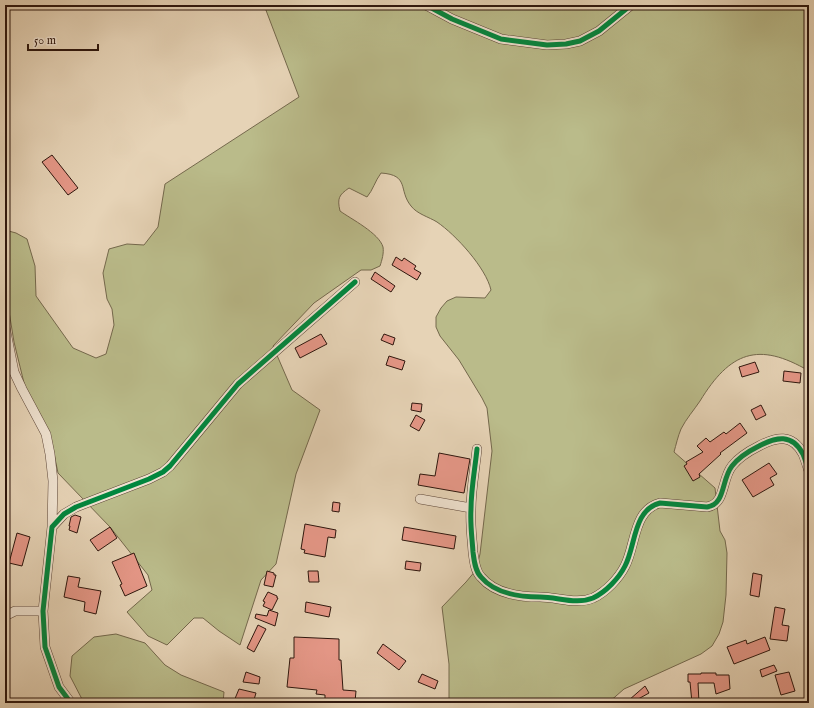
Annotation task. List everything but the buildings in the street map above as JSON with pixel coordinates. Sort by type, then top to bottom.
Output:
[{"type":"street","points":[[426,5],[452,19],[501,39],[547,45],[566,44],[580,40],[599,31],[631,5]]},
{"type":"street","points":[[52,527],[64,514],[76,507],[149,479],[163,472],[170,466],[238,384],[355,282]]},
{"type":"street","points":[[5,327],[14,372],[46,434],[53,481],[52,527],[43,611],[45,647],[50,665],[59,687],[71,703]]},
{"type":"street","points":[[477,449],[471,508],[471,529],[474,562],[478,574],[489,585],[505,592],[525,596],[573,601],[582,601],[595,597],[604,591],[619,576],[626,565],[641,518],[648,508],[660,503],[707,507],[714,506],[719,501],[726,475],[732,465],[742,456],[755,448],[777,438],[789,440],[799,448],[809,471]]},
{"type":"street","points":[[420,499],[471,508]]},
{"type":"street","points":[[5,616],[15,611],[43,611]]},
{"type":"green space","points":[[264,5],[809,5],[809,371],[775,356],[760,354],[747,356],[734,362],[711,384],[681,429],[674,452],[715,488],[720,531],[725,540],[727,553],[726,595],[723,622],[719,634],[712,646],[701,654],[624,689],[608,703],[449,703],[449,664],[442,607],[476,570],[480,554],[492,451],[487,408],[459,360],[440,336],[436,327],[436,317],[447,301],[456,297],[485,298],[491,290],[488,281],[477,262],[461,243],[437,222],[420,213],[411,206],[407,200],[400,180],[390,174],[381,173],[367,197],[349,188],[341,195],[339,200],[340,211],[371,232],[380,242],[383,247],[383,252],[380,266],[371,270],[361,270],[314,303],[273,346],[292,390],[320,410],[296,474],[276,564],[261,580],[240,645],[203,618],[194,618],[167,645],[148,636],[127,612],[152,590],[148,575],[110,527],[58,473],[50,434],[25,387],[14,342],[5,287],[5,230],[16,233],[27,239],[35,266],[36,296],[73,348],[96,358],[106,354],[114,325],[112,309],[107,299],[103,273],[109,249],[127,244],[144,245],[158,227],[165,184],[299,97]]},
{"type":"green space","points":[[116,634],[145,643],[165,665],[181,675],[224,692],[223,703],[84,703],[70,676],[72,656],[94,637]]},
{"type":"cycle path","points":[[426,5],[452,19],[501,39],[547,45],[566,44],[580,41],[599,31],[631,5]]},
{"type":"cycle path","points":[[71,703],[59,687],[45,647],[43,611],[52,527],[64,514],[76,507],[149,479],[163,472],[170,466],[238,384],[355,282]]},
{"type":"cycle path","points":[[477,449],[471,520],[474,558],[479,575],[487,583],[500,591],[516,595],[547,597],[574,601],[593,598],[603,592],[616,580],[629,558],[636,529],[640,520],[651,507],[660,503],[707,507],[713,505],[720,496],[732,466],[741,457],[752,450],[772,440],[789,440],[799,447],[809,471]]}]
